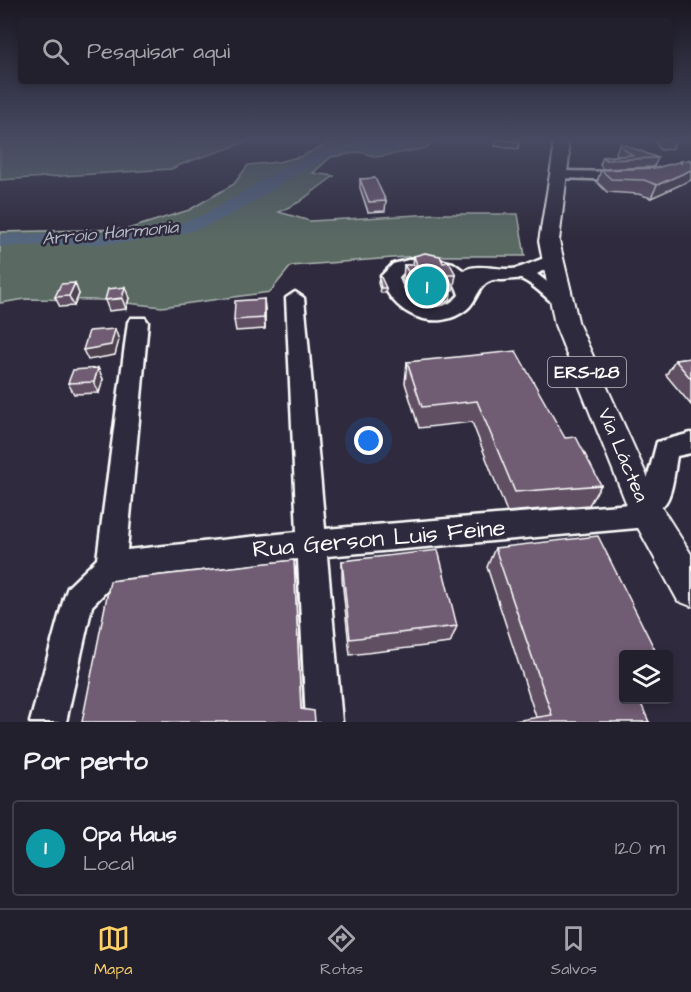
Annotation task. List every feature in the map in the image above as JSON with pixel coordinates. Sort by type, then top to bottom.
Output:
[{"type":"main road","name":"Via Láctea","points":[[559,175],[549,241],[567,325],[646,509],[691,588]]},
{"type":"street","points":[[559,175],[643,175]]},
{"type":"street","points":[[486,275],[471,285],[468,295],[456,308],[445,312],[426,312],[407,307],[398,300],[390,284],[390,276],[395,270],[413,261],[436,262],[456,271],[486,275],[525,274],[552,261]]},
{"type":"street","points":[[456,271],[464,279],[468,295]]},
{"type":"street","points":[[525,274],[561,300]]},
{"type":"street","points":[[296,298],[324,722]]},
{"type":"street","points":[[48,722],[79,598],[111,566],[138,322]]},
{"type":"street","points":[[646,509],[655,498],[666,449],[691,443]]},
{"type":"street","name":"Rua Gerson Luis Feine","points":[[111,566],[646,509]]},
{"type":"green space","points":[[0,174],[98,174],[0,180]]},
{"type":"green space","points":[[242,174],[318,174],[334,176],[299,202],[279,212],[310,221],[436,214],[518,214],[525,256],[418,256],[291,266],[270,292],[162,307],[100,300],[25,299],[0,303],[0,232],[128,229],[189,210],[234,184]]},
{"type":"building","points":[[605,174],[683,174],[657,185],[644,180],[611,179]]},
{"type":"building","points":[[375,178],[386,201],[369,202],[360,179]]},
{"type":"building","points":[[425,253],[440,256],[443,263],[449,262],[456,275],[448,275],[452,284],[444,288],[426,287],[422,277],[412,278],[404,265],[417,265],[414,256]]},
{"type":"building","points":[[381,277],[386,288],[381,288],[379,278]]},
{"type":"building","points":[[75,283],[69,296],[55,297],[61,284]]},
{"type":"building","points":[[125,287],[122,298],[105,300],[108,289]]},
{"type":"building","points":[[264,299],[264,318],[234,320],[235,301]]},
{"type":"building","points":[[115,329],[111,345],[83,350],[89,331]]},
{"type":"building","points":[[516,351],[565,438],[576,437],[601,485],[515,492],[477,401],[422,407],[407,362]]},
{"type":"building","points":[[691,358],[691,379],[675,360]]},
{"type":"building","points":[[98,368],[94,382],[68,383],[73,370]]},
{"type":"building","points":[[598,536],[655,650],[619,650],[619,704],[641,704],[649,722],[508,722],[552,715],[495,548]]},
{"type":"building","points":[[438,550],[457,626],[350,639],[342,561]]},
{"type":"building","points":[[294,560],[301,709],[314,711],[315,722],[82,722],[110,581]]},
{"type":"waterway","name":"Arroio Harmonia","points":[[0,241],[117,237],[186,227],[220,213],[284,174]]},
{"type":"place","name":"Opa Haus","points":[[427,286]]}]
